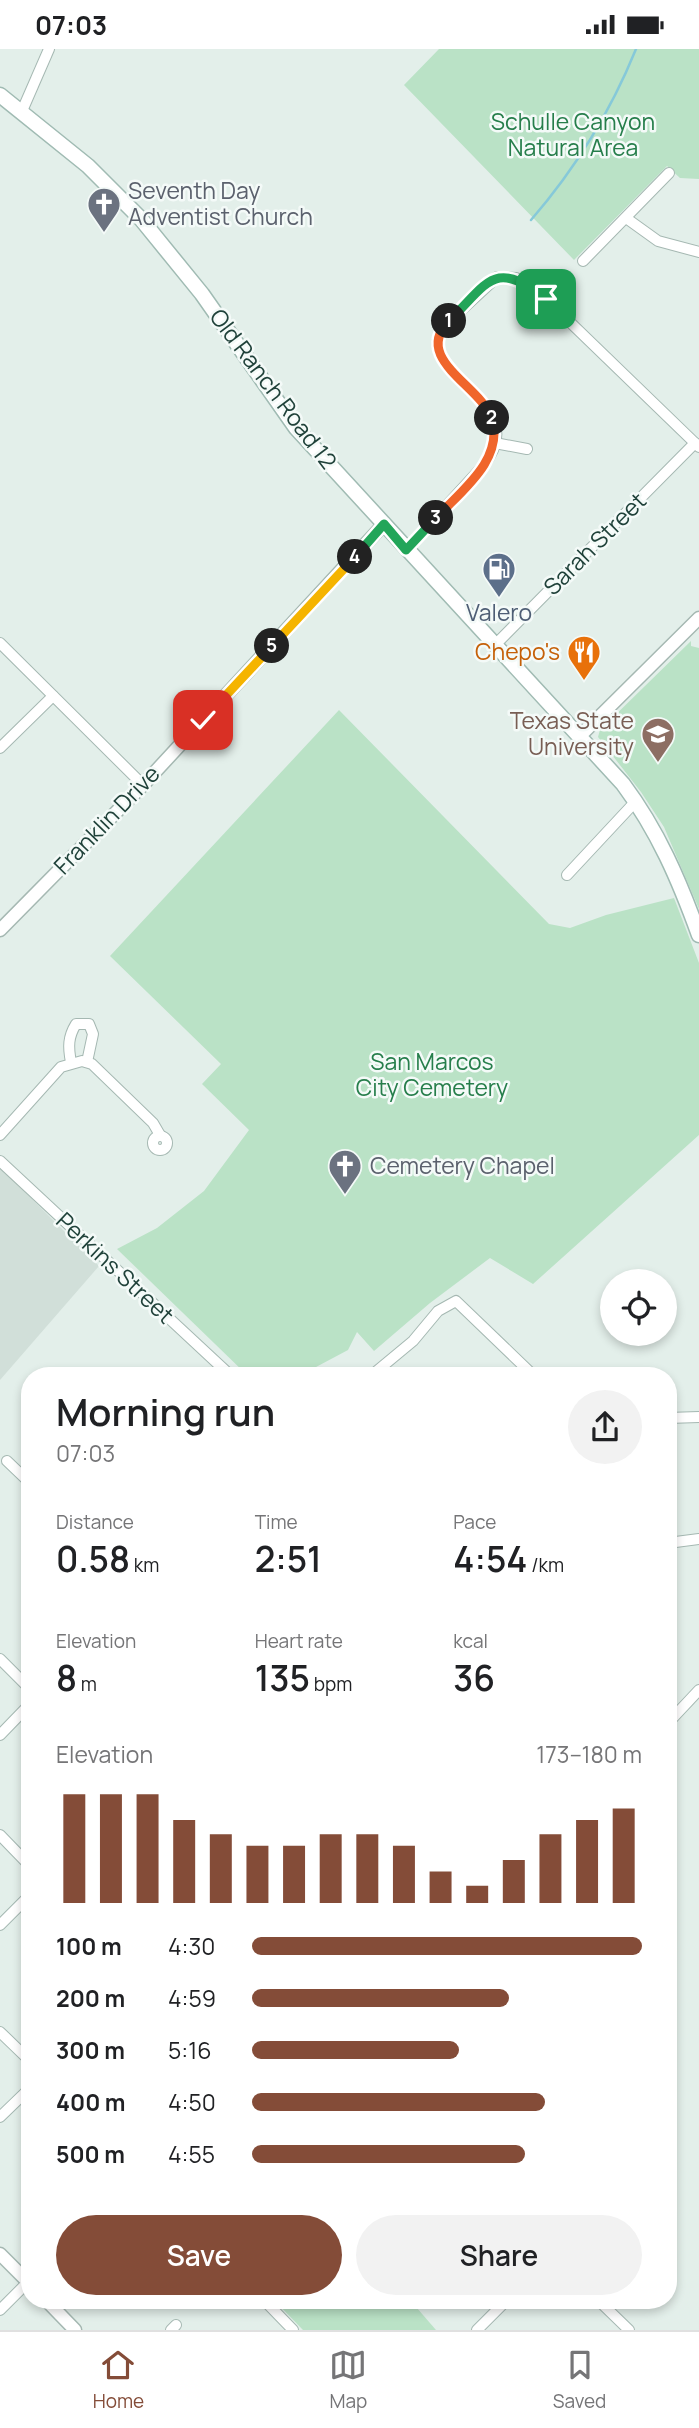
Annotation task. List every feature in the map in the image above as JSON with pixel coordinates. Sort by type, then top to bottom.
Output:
[{"type":"main road","name":"Old Ranch Road 12","points":[[0,95],[88,166],[141,219],[202,294],[296,428],[580,736],[636,801],[666,852],[699,935]]},
{"type":"street","points":[[22,111],[49,49]]},
{"type":"street","points":[[583,261],[669,173]]},
{"type":"street","points":[[626,218],[658,241],[699,251]]},
{"type":"street","points":[[406,550],[484,466],[495,443],[495,430],[487,408],[444,363],[437,342],[441,329],[451,319],[490,281],[504,275],[526,283],[556,306],[697,445]]},
{"type":"street","points":[[495,443],[527,449]]},
{"type":"street","name":"Sarah Street","points":[[495,645],[697,445]]},
{"type":"street","name":"Franklin Drive","points":[[0,930],[143,785],[384,524]]},
{"type":"street","points":[[580,736],[697,625]]},
{"type":"street","points":[[0,643],[143,785]]},
{"type":"street","points":[[0,748],[53,696]]},
{"type":"street","points":[[567,875],[636,801]]},
{"type":"street","points":[[71,1062],[71,1033],[76,1024],[83,1022],[89,1024],[93,1034],[87,1062]]},
{"type":"street","points":[[0,1135],[61,1067],[71,1062],[92,1064],[153,1123],[160,1135]]},
{"type":"street","name":"Perkins Street","points":[[0,1161],[221,1367]]},
{"type":"street","points":[[382,1367],[413,1341],[438,1311],[456,1301],[525,1367]]},
{"type":"street","points":[[677,1418],[699,1417]]},
{"type":"street","points":[[7,1461],[21,1474]]},
{"type":"street","points":[[677,1542],[699,1539]]},
{"type":"street","points":[[0,1660],[21,1680]]},
{"type":"street","points":[[677,1713],[699,1690]]},
{"type":"street","points":[[0,1735],[21,1713]]},
{"type":"street","points":[[0,1835],[21,1857]]},
{"type":"street","points":[[0,1925],[21,1904]]},
{"type":"street","points":[[0,2032],[21,2052]]},
{"type":"street","points":[[0,2117],[21,2097]]},
{"type":"street","points":[[0,2254],[21,2275]]},
{"type":"street","points":[[0,2310],[21,2290]]},
{"type":"street","points":[[55,2309],[75,2330]]},
{"type":"street","points":[[273,2309],[293,2330]]},
{"type":"street","points":[[481,2328],[499,2309]]},
{"type":"street","points":[[607,2309],[629,2330]]},
{"type":"shaded area","points":[[0,1167],[99,1266],[0,1380]]},
{"type":"green space","name":"Schulle Canyon Natural Area","points":[[439,49],[699,49],[699,179],[680,178],[667,166],[574,260],[404,85]]},
{"type":"green space","name":"Texas State University","points":[[691,641],[691,646],[699,648],[699,909],[664,827],[641,792],[598,737],[600,730]]},
{"type":"green space","name":"San Marcos City Cemetery","points":[[339,710],[549,924],[570,928],[606,915],[674,898],[699,963],[699,1135],[533,1284],[490,1258],[430,1303],[374,1351],[357,1332],[348,1350],[316,1367],[239,1367],[117,1249],[157,1228],[204,1191],[249,1130],[202,1084],[221,1064],[110,956]]},
{"type":"green space","points":[[283,2309],[418,2309],[436,2330],[303,2330]]},
{"type":"waterway","points":[[531,220],[591,139],[636,49]]},
{"type":"place","name":"Seventh Day Adventist Church","points":[[104,234]]},
{"type":"place","name":"Valero","points":[[499,599]]},
{"type":"place","name":"Chepo's","points":[[584,682]]},
{"type":"place","name":"Texas State University","points":[[658,764]]},
{"type":"place","name":"Cemetery Chapel","points":[[345,1196]]},
{"type":"route","points":[[203,720],[384,524],[406,550],[487,462],[495,443],[492,418],[479,397],[441,358],[437,342],[441,329],[490,281],[498,277],[508,275],[516,278],[546,299]]}]
